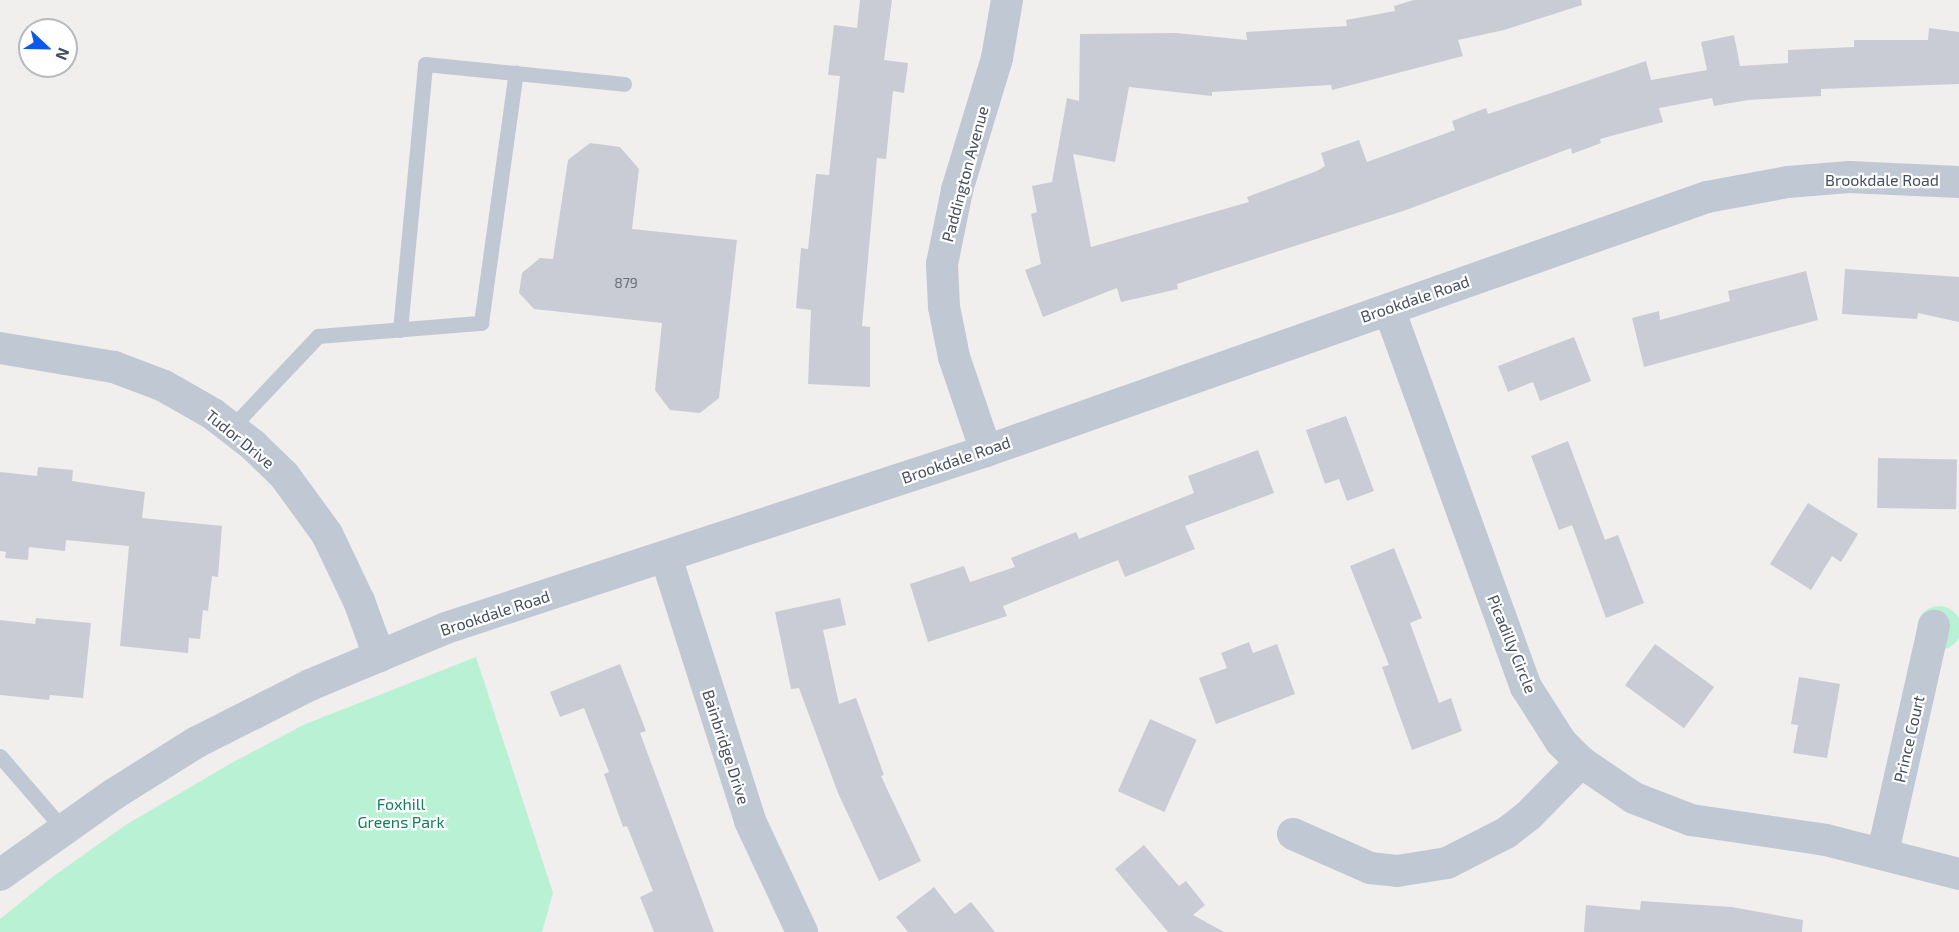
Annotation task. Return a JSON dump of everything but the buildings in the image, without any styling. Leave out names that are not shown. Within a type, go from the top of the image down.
[{"type":"street","name":"Paddington Avenue","points":[[986,451],[954,357],[944,307],[942,264],[954,201],[997,58],[1007,0]]},
{"type":"street","name":"Brookdale Road","points":[[0,875],[63,830],[197,742],[270,704],[446,628],[986,451],[1707,197],[1788,182],[1849,177],[1959,182]]},
{"type":"street","name":"Picadilly Circle","points":[[1389,309],[1526,687],[1561,742],[1581,762],[1634,798],[1691,820],[1883,852],[1959,874]]},
{"type":"street","name":"Tudor Drive","points":[[0,348],[114,367],[164,386],[231,428],[284,475],[316,518],[359,601],[379,656]]},
{"type":"street","name":"Bainbridge Drive","points":[[666,557],[750,821],[802,932]]},
{"type":"street","name":"Prince Court","points":[[1883,852],[1934,626]]},
{"type":"street","points":[[1293,834],[1370,868],[1397,871],[1447,863],[1506,833],[1528,816],[1581,762]]},
{"type":"lane","points":[[400,330],[425,64],[624,84]]},
{"type":"lane","points":[[231,428],[318,336],[482,323],[516,72]]},
{"type":"lane","points":[[0,756],[63,830]]},
{"type":"green space","points":[[1939,606],[1954,613],[1961,628],[1954,643],[1939,650],[1924,643],[1917,628],[1924,613]]},
{"type":"green space","name":"Foxhill Greens Park","points":[[476,657],[553,893],[542,932],[0,932],[0,919],[51,878],[124,826],[228,765],[303,725]]}]
